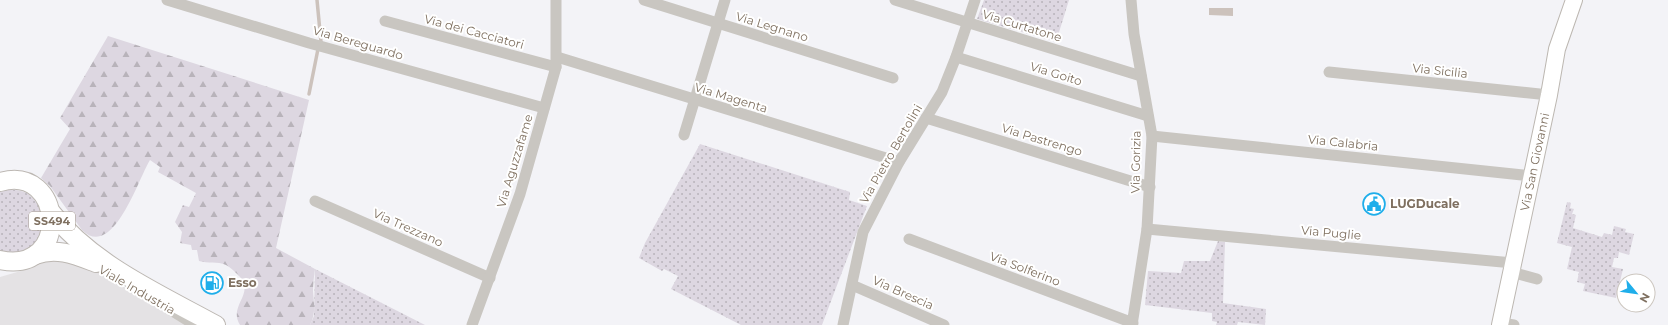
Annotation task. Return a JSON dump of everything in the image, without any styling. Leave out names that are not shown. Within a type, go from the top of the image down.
[{"type":"main road","name":"Viale Industria","points":[[0,182],[20,181],[34,187],[45,198],[52,212],[74,239],[123,274],[216,325]]},
{"type":"main road","name":"SS494","points":[[28,258],[41,250],[50,236],[52,212]]},
{"type":"main road","name":"Viale Industria","points":[[0,260],[28,258],[46,251],[62,251],[123,274]]},
{"type":"street","name":"Via Aguzzafame","points":[[472,325],[520,194],[556,62],[556,0]]},
{"type":"street","name":"Via Legnano","points":[[644,0],[893,78]]},
{"type":"street","points":[[684,135],[725,0]]},
{"type":"street","name":"Via Curtatone","points":[[895,0],[1141,76]]},
{"type":"street","name":"Via Pietro Bertolini","points":[[843,325],[863,232],[899,162],[942,92],[976,0]]},
{"type":"street","name":"Via Gorizia","points":[[1131,0],[1134,34],[1152,136],[1150,187],[1146,229],[1133,324]]},
{"type":"street","name":"Via San Giovanni","points":[[1505,324],[1512,268],[1549,96],[1557,49],[1574,0]]},
{"type":"street","name":"Via Bereguardo","points":[[171,1],[309,43],[544,108]]},
{"type":"street","name":"Via dei Cacciatori","points":[[385,21],[556,62]]},
{"type":"street","name":"Via Goito","points":[[956,57],[1148,116]]},
{"type":"street","name":"Via Magenta","points":[[556,62],[695,100],[899,162]]},
{"type":"street","name":"Via Sicilia","points":[[1329,72],[1549,96]]},
{"type":"street","name":"Via Pastrengo","points":[[926,118],[1150,187]]},
{"type":"street","name":"Via Calabria","points":[[1152,136],[1532,176]]},
{"type":"street","name":"Via Trezzano","points":[[315,201],[490,278]]},
{"type":"street","name":"Via Puglie","points":[[1146,229],[1512,268],[1537,279]]},
{"type":"street","name":"Via Solferino","points":[[909,239],[1133,324]]},
{"type":"street","name":"Viale Industria","points":[[78,256],[195,325]]},
{"type":"street","points":[[0,270],[28,258]]},
{"type":"street","name":"Via Brescia","points":[[852,285],[944,325]]},
{"type":"shaded area","points":[[1209,8],[1233,8],[1233,16],[1209,15]]},
{"type":"shaded area","points":[[49,260],[77,260],[190,325],[0,325],[0,277],[31,268]]},
{"type":"green space","points":[[984,0],[1069,0],[1056,42],[977,19]]},
{"type":"green space","points":[[108,36],[309,100],[276,248],[315,269],[313,288],[314,312],[310,325],[240,325],[237,318],[237,311],[244,293],[242,280],[226,265],[199,261],[197,250],[192,250],[191,245],[180,243],[182,232],[175,222],[183,205],[189,207],[196,193],[158,172],[160,167],[150,160],[124,213],[114,226],[104,235],[93,237],[82,230],[50,186],[41,178],[70,129],[60,118]]},
{"type":"green space","points":[[700,144],[850,192],[849,200],[867,206],[822,325],[741,325],[671,289],[678,276],[664,269],[662,271],[639,258],[645,243]]},
{"type":"green space","points":[[8,190],[21,191],[30,195],[44,213],[40,240],[24,252],[0,252],[0,192]]},
{"type":"green space","points":[[1567,202],[1571,203],[1570,208],[1574,209],[1572,214],[1576,215],[1573,228],[1602,237],[1604,233],[1612,235],[1614,226],[1626,229],[1625,232],[1634,234],[1629,255],[1619,252],[1618,258],[1614,258],[1612,267],[1623,269],[1622,273],[1616,273],[1616,298],[1583,291],[1585,284],[1577,282],[1579,272],[1567,269],[1572,247],[1557,243]]},
{"type":"green space","points":[[1218,241],[1225,242],[1223,303],[1266,309],[1265,325],[1238,322],[1237,325],[1216,325],[1217,322],[1212,321],[1212,313],[1145,305],[1148,271],[1181,273],[1184,261],[1210,261]]},
{"type":"green space","points":[[315,269],[425,325],[310,325],[314,316]]},
{"type":"waterway","points":[[317,0],[321,42]]},
{"type":"waterway","points":[[309,94],[318,49]]},
{"type":"place","name":"LUGDucale","points":[[1374,204]]},
{"type":"place","name":"Esso","points":[[212,283]]}]
